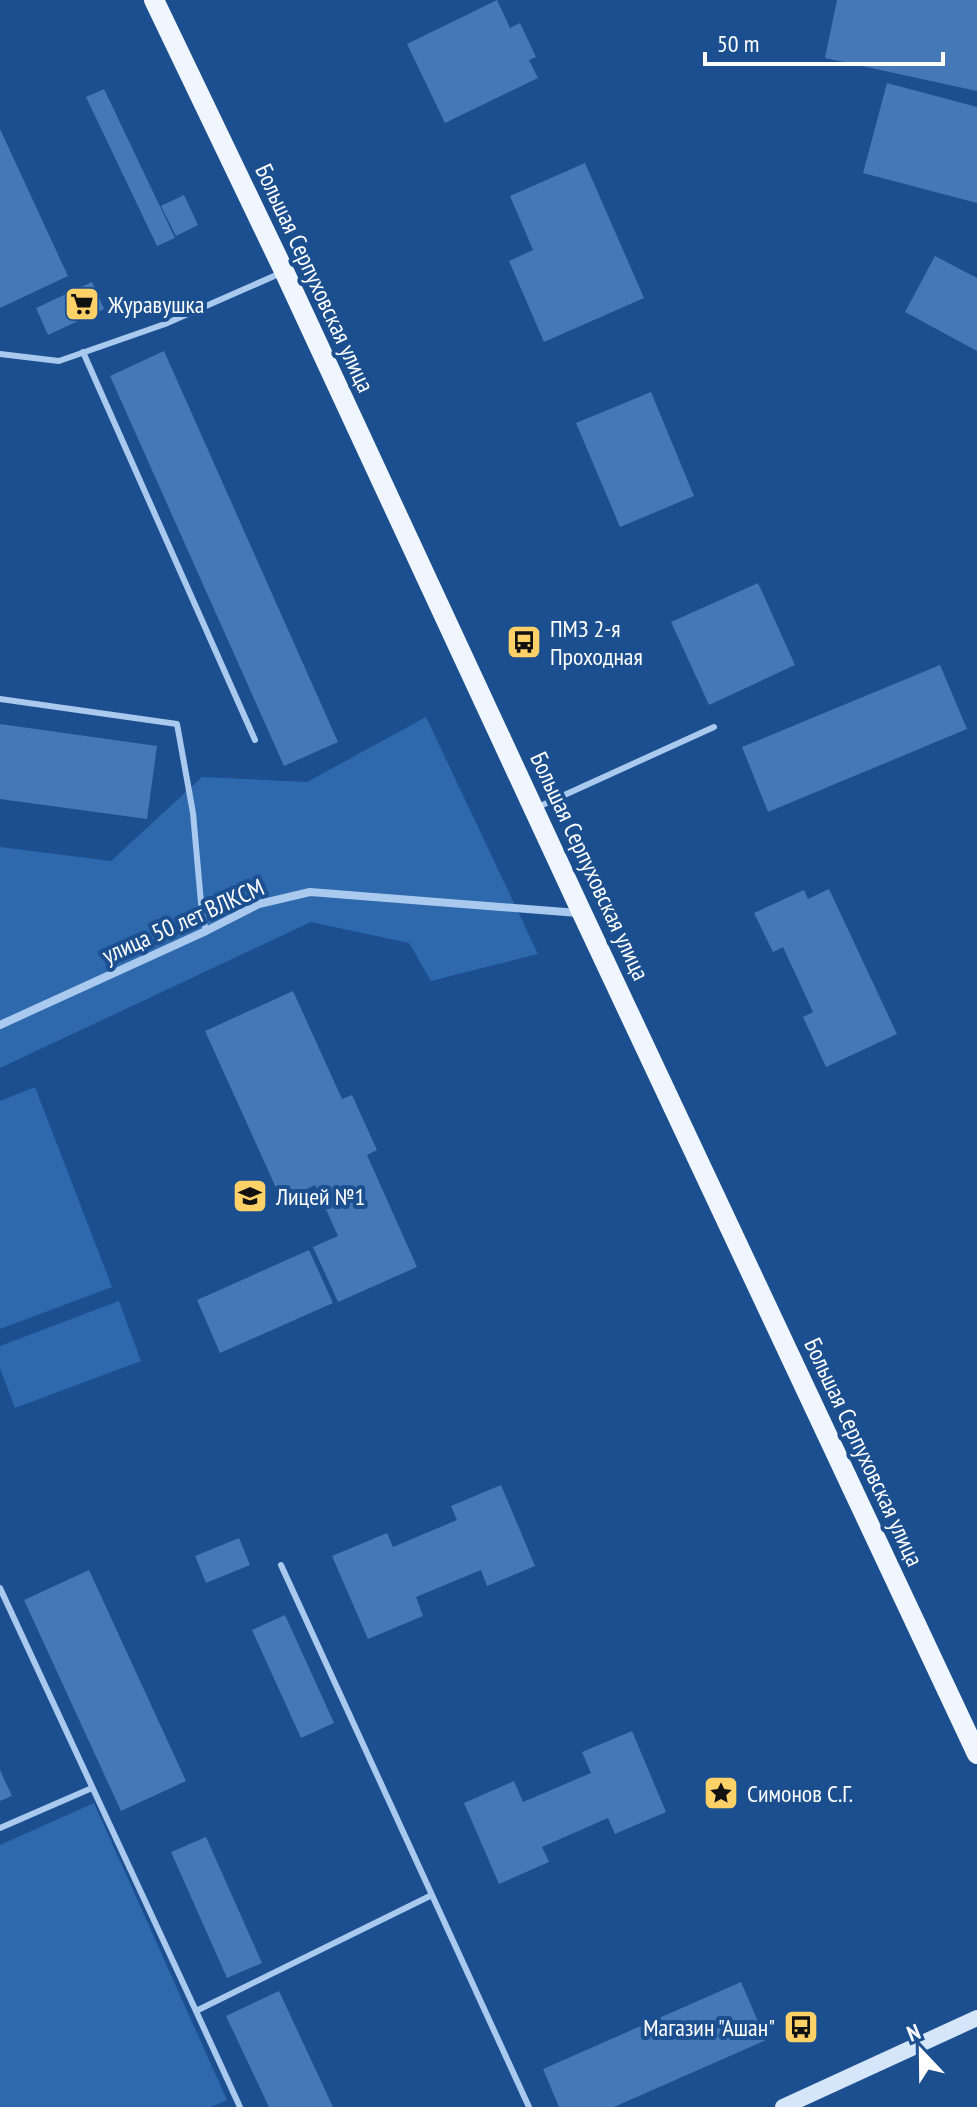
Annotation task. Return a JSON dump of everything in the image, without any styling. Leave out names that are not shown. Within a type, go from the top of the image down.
[{"type":"main road","name":"Большая Серпуховская улица","points":[[154,0],[284,271],[977,1754]]},
{"type":"street","name":"улица 50 лет ВЛКСМ","points":[[0,1025],[259,904],[310,892],[582,913]]},
{"type":"street","points":[[783,2107],[977,2018]]},
{"type":"lane","points":[[0,354],[59,361],[165,324],[284,271]]},
{"type":"lane","points":[[83,352],[255,740]]},
{"type":"lane","points":[[0,699],[177,724],[193,813],[206,931]]},
{"type":"lane","points":[[535,809],[714,727]]},
{"type":"lane","points":[[281,1565],[529,2107]]},
{"type":"lane","points":[[0,1588],[240,2107]]},
{"type":"lane","points":[[0,1828],[92,1788]]},
{"type":"lane","points":[[196,2011],[432,1895]]},
{"type":"shaded area","points":[[426,717],[538,954],[431,981],[409,943],[311,922],[0,1068],[0,847],[111,861],[202,777],[307,782]]},
{"type":"shaded area","points":[[35,1087],[112,1287],[0,1329],[0,1101]]},
{"type":"shaded area","points":[[119,1301],[141,1361],[15,1408],[0,1368],[0,1346]]},
{"type":"shaded area","points":[[94,1803],[227,2100],[211,2107],[0,2107],[0,1845]]},
{"type":"building","points":[[497,0],[510,28],[520,23],[536,57],[529,60],[538,78],[445,123],[407,44]]},
{"type":"building","points":[[837,0],[977,0],[977,91],[825,58]]},
{"type":"building","points":[[887,83],[977,107],[977,203],[863,173]]},
{"type":"building","points":[[104,89],[175,238],[157,246],[86,97]]},
{"type":"building","points":[[0,129],[68,276],[0,308]]},
{"type":"building","points":[[585,163],[644,298],[544,342],[509,261],[533,250],[510,196]]},
{"type":"building","points":[[184,195],[198,225],[176,236],[161,206]]},
{"type":"building","points":[[935,256],[977,278],[977,351],[905,312]]},
{"type":"building","points":[[92,282],[104,309],[48,335],[36,308]]},
{"type":"building","points":[[164,351],[338,742],[284,766],[110,376]]},
{"type":"building","points":[[651,392],[694,496],[620,527],[576,423]]},
{"type":"building","points":[[758,583],[795,665],[709,705],[671,622]]},
{"type":"building","points":[[940,665],[967,729],[768,812],[742,747]]},
{"type":"building","points":[[0,724],[157,746],[147,819],[0,799]]},
{"type":"building","points":[[829,889],[897,1034],[826,1067],[803,1017],[813,1012],[783,947],[773,952],[754,913],[804,890],[808,899]]},
{"type":"building","points":[[293,991],[342,1099],[352,1095],[377,1150],[367,1155],[417,1267],[338,1302],[313,1247],[338,1236],[315,1185],[282,1201],[205,1031]]},
{"type":"building","points":[[309,1250],[333,1303],[220,1353],[197,1300]]},
{"type":"building","points":[[501,1485],[535,1566],[487,1586],[481,1570],[416,1597],[423,1616],[368,1639],[332,1556],[387,1533],[393,1547],[457,1520],[451,1506]]},
{"type":"building","points":[[239,1538],[250,1565],[206,1583],[195,1556]]},
{"type":"building","points":[[89,1570],[186,1781],[121,1811],[24,1600]]},
{"type":"building","points":[[285,1615],[334,1723],[301,1738],[252,1630]]},
{"type":"building","points":[[632,1731],[666,1812],[615,1834],[608,1818],[542,1847],[549,1862],[499,1884],[464,1803],[514,1781],[523,1802],[591,1773],[582,1752]]},
{"type":"building","points":[[0,1770],[12,1796],[0,1801]]},
{"type":"building","points":[[206,1837],[262,1963],[227,1978],[171,1852]]},
{"type":"building","points":[[741,1982],[766,2040],[614,2107],[559,2107],[543,2069]]},
{"type":"building","points":[[279,1991],[333,2107],[269,2107],[226,2016]]},
{"type":"place","name":"Журавушка","points":[[82,304]]},
{"type":"place","name":"ПМЗ 2-я Проходная","points":[[524,642]]},
{"type":"place","name":"Лицей №1","points":[[250,1196]]},
{"type":"place","name":"Симонов С.Г.","points":[[721,1793]]},
{"type":"place","name":"Магазин \"Ашан\"","points":[[801,2027]]}]
